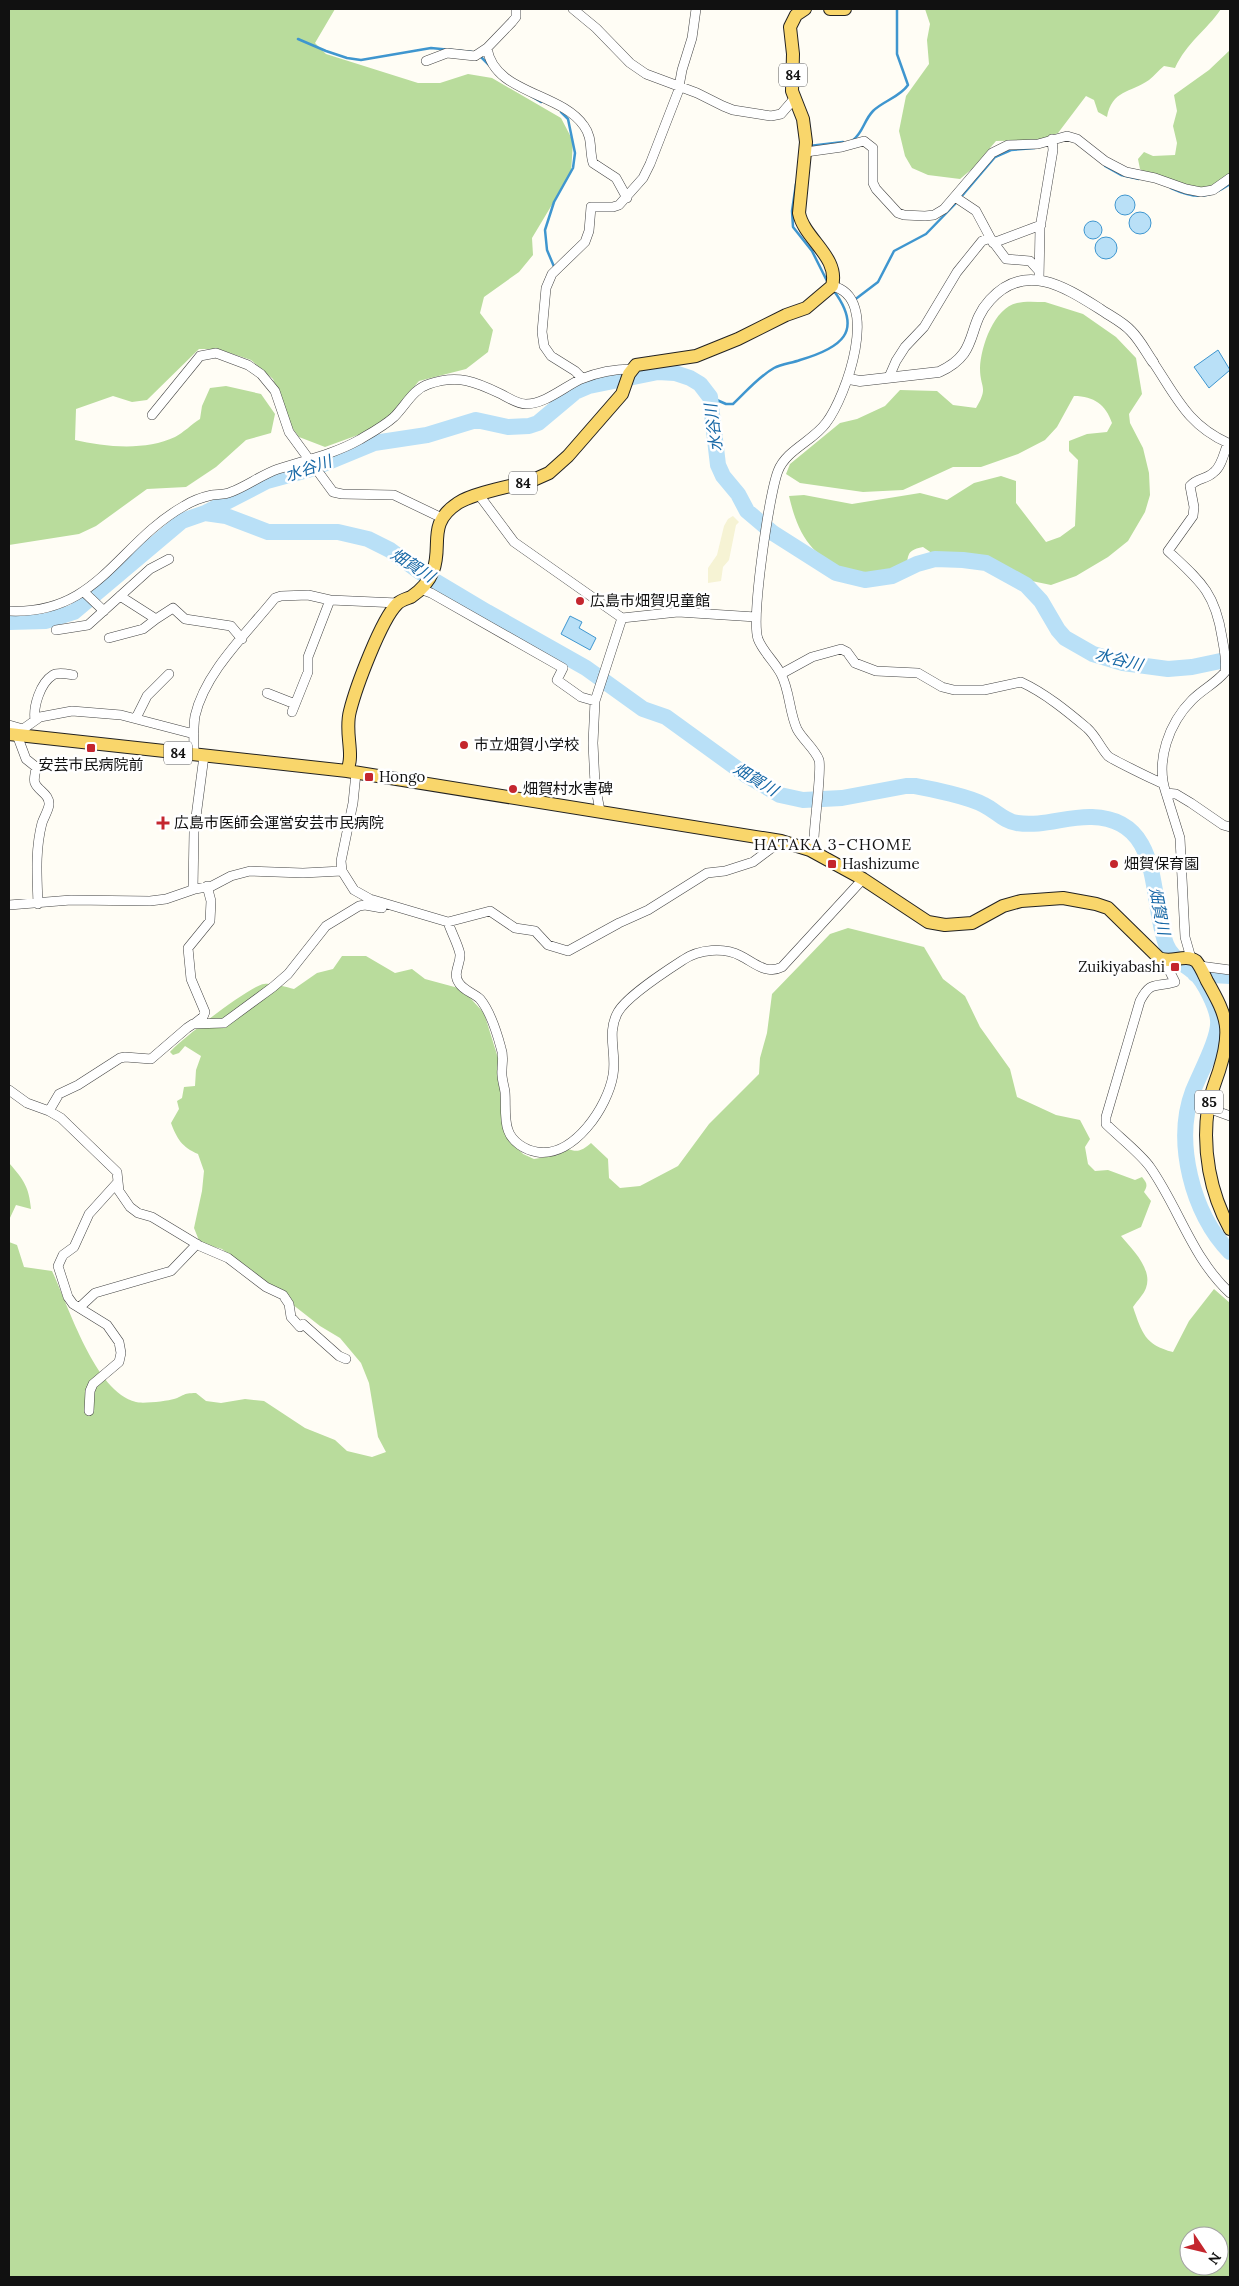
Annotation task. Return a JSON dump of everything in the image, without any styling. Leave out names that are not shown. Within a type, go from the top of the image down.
[{"type":"main road","name":"84","points":[[806,9],[796,15],[790,27],[794,54],[792,91],[803,119],[806,149],[799,209],[800,217],[834,272],[829,290]]},
{"type":"main road","points":[[830,9],[845,9]]},
{"type":"main road","points":[[631,371],[642,363],[696,356],[745,336],[786,315],[798,312],[829,290]]},
{"type":"main road","name":"84","points":[[442,518],[457,503],[479,495],[531,482],[549,472],[564,460],[614,404],[625,387],[631,371]]},
{"type":"main road","points":[[442,518],[436,538],[433,571],[421,588],[411,596],[398,602],[387,617],[354,697],[347,725],[352,772],[781,841],[810,850],[863,879],[928,922],[946,925],[972,923],[1002,906],[1020,901],[1063,898],[1096,904],[1108,908],[1151,951],[1166,961],[1197,966]]},
{"type":"main road","name":"84","points":[[16,732],[199,756],[352,772]]},
{"type":"main road","name":"85","points":[[1197,966],[1222,1008],[1226,1033],[1223,1055],[1208,1108],[1205,1140],[1207,1159],[1220,1209],[1230,1229]]},
{"type":"street","points":[[426,61],[447,52],[475,56],[487,48],[512,22],[516,17],[516,9]]},
{"type":"street","points":[[574,9],[596,28],[630,63],[646,74],[679,86],[733,110],[762,116],[776,116],[781,114],[794,99]]},
{"type":"street","points":[[582,378],[575,371],[551,356],[544,346],[542,332],[546,288],[552,274],[585,242],[589,231],[592,207],[614,207],[627,198],[650,164],[679,86],[692,38],[696,9]]},
{"type":"street","points":[[487,48],[488,57],[504,77],[536,96],[556,102],[580,120],[590,138],[593,163],[616,178],[627,198]]},
{"type":"street","points":[[806,149],[864,141],[870,143],[873,148],[872,176],[876,189],[904,216],[934,215],[944,209],[992,153],[999,148],[1008,145],[1038,144],[1067,136],[1078,139],[1105,161],[1126,172],[1154,178],[1195,191],[1213,190],[1230,178]]},
{"type":"street","points":[[1039,275],[1041,225],[1053,150],[1052,139]]},
{"type":"street","points":[[955,197],[976,211],[992,240],[1009,260],[1030,261],[1039,275],[1092,305],[1130,330],[1198,426],[1210,435],[1228,443],[1219,468],[1214,473],[1195,480],[1190,486],[1194,516],[1168,551],[1207,590],[1216,609],[1228,651],[1225,672],[1186,707],[1171,732],[1165,748],[1162,783],[1180,838],[1185,937],[1197,966],[1230,970]]},
{"type":"street","points":[[889,377],[905,347],[924,327],[957,272],[982,241],[992,240],[1041,225]]},
{"type":"street","points":[[849,379],[860,380],[939,372],[950,367],[968,349],[978,320],[991,298],[1005,287],[1039,275]]},
{"type":"street","points":[[810,850],[814,839],[819,760],[797,728],[781,674],[759,642],[756,633],[756,618],[767,528],[779,469],[795,451],[828,422],[849,379],[857,327],[856,314],[847,294],[840,288],[829,290]]},
{"type":"street","points":[[152,415],[200,356],[216,353],[248,365],[261,374],[275,391],[289,432],[333,492],[342,494],[394,495],[442,518]]},
{"type":"street","points":[[9,611],[31,611],[55,606],[85,593],[159,522],[185,506],[202,498],[231,492],[261,476],[312,462],[342,450],[384,425],[399,412],[414,392],[430,383],[458,379],[473,381],[525,404],[536,402],[582,378],[615,371],[631,371]]},
{"type":"street","points":[[479,495],[514,542],[622,618],[678,612],[756,618]]},
{"type":"street","points":[[56,630],[88,625],[102,610],[150,569],[169,559]]},
{"type":"street","points":[[421,588],[563,668],[557,680],[581,697],[595,701]]},
{"type":"street","points":[[85,593],[102,610]]},
{"type":"street","points":[[193,889],[194,832],[199,756],[194,734],[196,716],[208,684],[274,598],[308,595],[330,600],[398,602]]},
{"type":"street","points":[[120,596],[156,619]]},
{"type":"street","points":[[267,693],[294,708],[308,672],[308,657],[330,600]]},
{"type":"street","points":[[109,638],[143,629],[173,608],[184,619],[231,626],[242,639]]},
{"type":"street","points":[[600,812],[594,768],[595,701],[622,618]]},
{"type":"street","points":[[781,674],[812,657],[841,649],[847,652],[855,663],[876,671],[918,673],[942,687],[954,690],[984,690],[1021,682],[1042,694],[1088,729],[1109,757],[1137,770],[1156,782],[1162,783]]},
{"type":"street","points":[[35,720],[36,705],[48,680],[59,674],[73,675]]},
{"type":"street","points":[[136,718],[147,696],[169,674]]},
{"type":"street","points":[[38,904],[36,852],[49,800],[34,781],[36,767],[26,759],[16,732],[40,717],[72,711],[136,718],[194,734]]},
{"type":"street","points":[[352,772],[352,803],[342,847],[342,870],[356,893],[410,912],[448,922],[490,911],[515,928],[535,931],[548,945],[568,951],[619,923],[648,910],[707,873],[725,871],[753,862],[776,847],[781,841]]},
{"type":"street","points":[[1166,793],[1176,794],[1223,825],[1230,827]]},
{"type":"street","points":[[9,905],[71,900],[150,901],[166,899],[193,889],[208,886],[231,876],[250,872],[302,873],[342,870]]},
{"type":"street","points":[[448,922],[460,954],[456,972],[458,982],[481,1000],[504,1057],[502,1071],[508,1129],[515,1141],[522,1146],[534,1151],[548,1152],[560,1149],[584,1131],[602,1103],[613,1074],[611,1030],[614,1020],[627,1001],[684,959],[705,951],[727,952],[740,955],[767,970],[775,970],[782,967],[863,879]]},
{"type":"street","points":[[49,1111],[59,1094],[64,1090],[78,1085],[125,1057],[151,1059],[178,1034],[203,1017],[206,1012],[191,979],[188,948],[210,921],[211,906],[208,886]]},
{"type":"street","points":[[193,1024],[224,1023],[283,979],[326,926],[359,906],[371,906],[400,913],[410,912]]},
{"type":"street","points":[[1166,961],[1175,982],[1154,985],[1146,989],[1140,1001],[1106,1117],[1106,1124],[1150,1165],[1198,1253],[1217,1280],[1230,1293]]},
{"type":"street","points":[[9,1090],[27,1103],[49,1111],[81,1135],[99,1156],[116,1170],[119,1191],[130,1207],[138,1213],[152,1216],[197,1244],[228,1258],[266,1287],[283,1295],[288,1304],[291,1317],[300,1327],[303,1324],[339,1356],[346,1358]]},
{"type":"street","points":[[1208,1108],[1230,1116]]},
{"type":"street","points":[[89,1411],[90,1391],[93,1384],[119,1362],[121,1353],[119,1342],[107,1325],[68,1298],[58,1266],[59,1260],[74,1247],[84,1221],[93,1208],[117,1183]]},
{"type":"street","points":[[80,1308],[95,1293],[171,1271],[197,1244]]},
{"type":"shaded area","points":[[733,516],[739,522],[736,525],[729,560],[723,567],[721,581],[708,583],[708,568],[717,555],[724,526],[728,519]]},
{"type":"green space","points":[[9,9],[335,9],[315,43],[326,54],[418,83],[440,83],[468,74],[492,78],[561,118],[573,141],[571,173],[532,238],[533,255],[519,272],[484,297],[480,313],[493,330],[488,352],[466,369],[419,381],[397,406],[391,418],[358,435],[325,447],[299,437],[291,426],[273,379],[251,360],[218,349],[199,349],[147,400],[132,402],[113,396],[76,409],[75,440],[112,446],[139,446],[164,441],[175,437],[200,419],[202,406],[210,388],[226,386],[261,394],[275,414],[271,433],[246,440],[216,467],[186,487],[147,489],[96,526],[79,534],[9,545]]},
{"type":"green space","points":[[925,9],[1221,9],[1185,51],[1175,68],[1164,66],[1149,80],[1117,97],[1109,108],[1107,117],[1098,112],[1094,100],[1086,96],[1058,133],[1039,140],[996,141],[973,168],[960,179],[928,175],[912,168],[905,156],[899,131],[906,96],[929,64],[927,40],[930,24]]},
{"type":"green space","points":[[1230,50],[1230,180],[1198,194],[1147,174],[1140,169],[1138,159],[1144,152],[1153,156],[1175,155],[1177,143],[1173,126],[1177,111],[1174,95],[1209,70]]},
{"type":"green space","points":[[1045,302],[1083,314],[1116,337],[1136,358],[1142,394],[1129,414],[1130,423],[1143,448],[1149,473],[1150,495],[1145,512],[1128,541],[1108,557],[1076,576],[1051,585],[1027,580],[1006,569],[986,568],[963,558],[939,558],[923,547],[910,553],[904,570],[885,576],[855,573],[834,564],[817,552],[810,545],[799,527],[789,496],[804,495],[852,504],[920,493],[947,500],[974,483],[1001,476],[1016,481],[1016,503],[1046,542],[1060,537],[1075,526],[1078,460],[1069,451],[1069,441],[1087,434],[1107,432],[1112,423],[1103,407],[1093,400],[1081,396],[1074,396],[1057,427],[1045,440],[1018,454],[981,467],[953,467],[903,490],[863,492],[800,483],[786,474],[790,464],[840,423],[857,419],[885,406],[900,390],[937,391],[953,405],[976,408],[983,391],[980,368],[983,349],[995,320],[1009,306],[1017,303]]},
{"type":"green space","points":[[848,928],[924,947],[943,979],[965,996],[980,1027],[1010,1069],[1017,1097],[1056,1115],[1080,1120],[1090,1139],[1085,1147],[1088,1164],[1095,1171],[1108,1170],[1135,1180],[1142,1177],[1144,1179],[1146,1186],[1144,1192],[1151,1201],[1141,1227],[1121,1236],[1136,1253],[1147,1274],[1146,1288],[1133,1307],[1142,1331],[1150,1342],[1173,1352],[1189,1321],[1214,1289],[1230,1303],[1230,2277],[9,2277],[9,1242],[17,1245],[24,1267],[52,1271],[75,1326],[96,1366],[121,1395],[139,1403],[166,1401],[186,1394],[196,1393],[206,1401],[221,1403],[245,1399],[264,1401],[305,1428],[335,1440],[347,1451],[372,1457],[386,1452],[378,1437],[369,1383],[361,1363],[340,1338],[320,1326],[222,1249],[200,1243],[194,1228],[204,1171],[198,1154],[181,1142],[171,1123],[179,1109],[177,1101],[182,1098],[184,1087],[195,1086],[196,1070],[201,1056],[185,1046],[179,1053],[173,1055],[170,1052],[187,1036],[245,993],[264,984],[294,989],[317,973],[333,969],[342,956],[366,956],[395,973],[412,969],[425,979],[462,989],[484,1013],[503,1074],[511,1141],[523,1154],[534,1159],[558,1155],[561,1151],[568,1149],[580,1150],[591,1143],[608,1159],[609,1178],[620,1188],[640,1186],[678,1166],[709,1124],[759,1074],[760,1058],[767,1033],[772,994],[830,934]]},
{"type":"green space","points":[[9,1163],[25,1184],[31,1209],[16,1205],[9,1220]]},
{"type":"water","points":[[1125,195],[1132,198],[1135,205],[1132,212],[1125,215],[1118,212],[1115,205],[1118,198]]},
{"type":"water","points":[[1140,212],[1148,215],[1151,223],[1148,231],[1140,234],[1132,231],[1129,223],[1132,215]]},
{"type":"water","points":[[1089,221],[1097,221],[1102,226],[1100,237],[1089,239],[1084,234],[1084,226]]},
{"type":"water","points":[[1106,237],[1114,240],[1117,248],[1114,256],[1106,259],[1098,256],[1095,248],[1098,240]]},
{"type":"water","points":[[1218,350],[1230,370],[1209,388],[1194,367]]},
{"type":"water","points":[[570,616],[582,622],[579,628],[596,638],[590,650],[561,634]]},
{"type":"waterway","points":[[853,140],[859,134],[873,111],[901,93],[908,85],[897,54],[897,9]]},
{"type":"waterway","points":[[298,39],[326,51],[347,58],[361,60],[431,48],[472,52]]},
{"type":"waterway","points":[[479,55],[489,65]]},
{"type":"waterway","points":[[531,96],[541,102]]},
{"type":"waterway","points":[[555,269],[547,250],[545,230],[554,202],[573,168],[575,153],[568,119],[561,112]]},
{"type":"waterway","points":[[809,146],[843,142]]},
{"type":"waterway","points":[[961,197],[995,157],[1011,150],[1035,148]]},
{"type":"waterway","points":[[1105,166],[1121,175],[1139,179]]},
{"type":"waterway","points":[[796,184],[792,211],[793,227],[812,251],[828,283]]},
{"type":"waterway","points":[[1171,188],[1194,196],[1201,196],[1208,195],[1230,184]]},
{"type":"waterway","points":[[853,301],[878,282],[894,251],[926,234],[957,202]]},
{"type":"waterway","points":[[710,397],[726,404],[733,404],[757,380],[774,368],[814,355],[837,344],[844,336],[847,328],[847,317],[843,305],[834,291]]},
{"type":"waterway","name":"水谷川","points":[[9,622],[46,621],[74,612],[182,521],[205,513],[267,481],[311,469],[374,443],[427,435],[476,420],[508,427],[529,426],[538,423],[575,392],[589,386],[658,372],[675,373],[690,378],[700,384],[710,397],[718,465],[723,476],[738,494],[747,511],[773,533],[836,573],[865,580],[892,576],[917,564],[935,559],[986,563],[1026,585],[1041,601],[1058,630],[1065,638],[1093,654],[1123,663],[1168,669],[1192,667],[1230,659]]},
{"type":"waterway","points":[[589,378],[595,384]]},
{"type":"waterway","name":"畑賀川","points":[[205,513],[226,516],[268,532],[338,532],[368,539],[390,550],[420,572],[487,612],[586,668],[643,709],[666,717],[746,775],[780,795],[803,800],[842,798],[915,786],[970,799],[1017,823],[1036,824],[1092,817],[1115,821],[1131,831],[1142,846],[1149,864],[1161,925],[1168,949],[1174,957],[1199,977],[1210,995],[1217,1015],[1218,1027],[1216,1036],[1193,1091],[1188,1111],[1185,1132],[1186,1154],[1197,1198],[1206,1218],[1230,1252]]},
{"type":"waterway","points":[[1195,974],[1230,976]]},
{"type":"place","name":"広島市畑賀児童館","points":[[580,601]]},
{"type":"place","name":"市立畑賀小学校","points":[[464,745]]},
{"type":"place","name":"安芸市民病院前","points":[[91,748]]},
{"type":"place","name":"Hongo","points":[[369,777]]},
{"type":"place","name":"畑賀村水害碑","points":[[513,789]]},
{"type":"place","name":"広島市医師会運営安芸市民病院","points":[[163,823]]},
{"type":"place","name":"Hashizume","points":[[832,864]]},
{"type":"place","name":"畑賀保育園","points":[[1114,864]]},
{"type":"place","name":"Zuikiyabashi","points":[[1175,967]]},
{"type":"district","name":"HATAKA 3-CHOME","points":[[833,844]]}]
